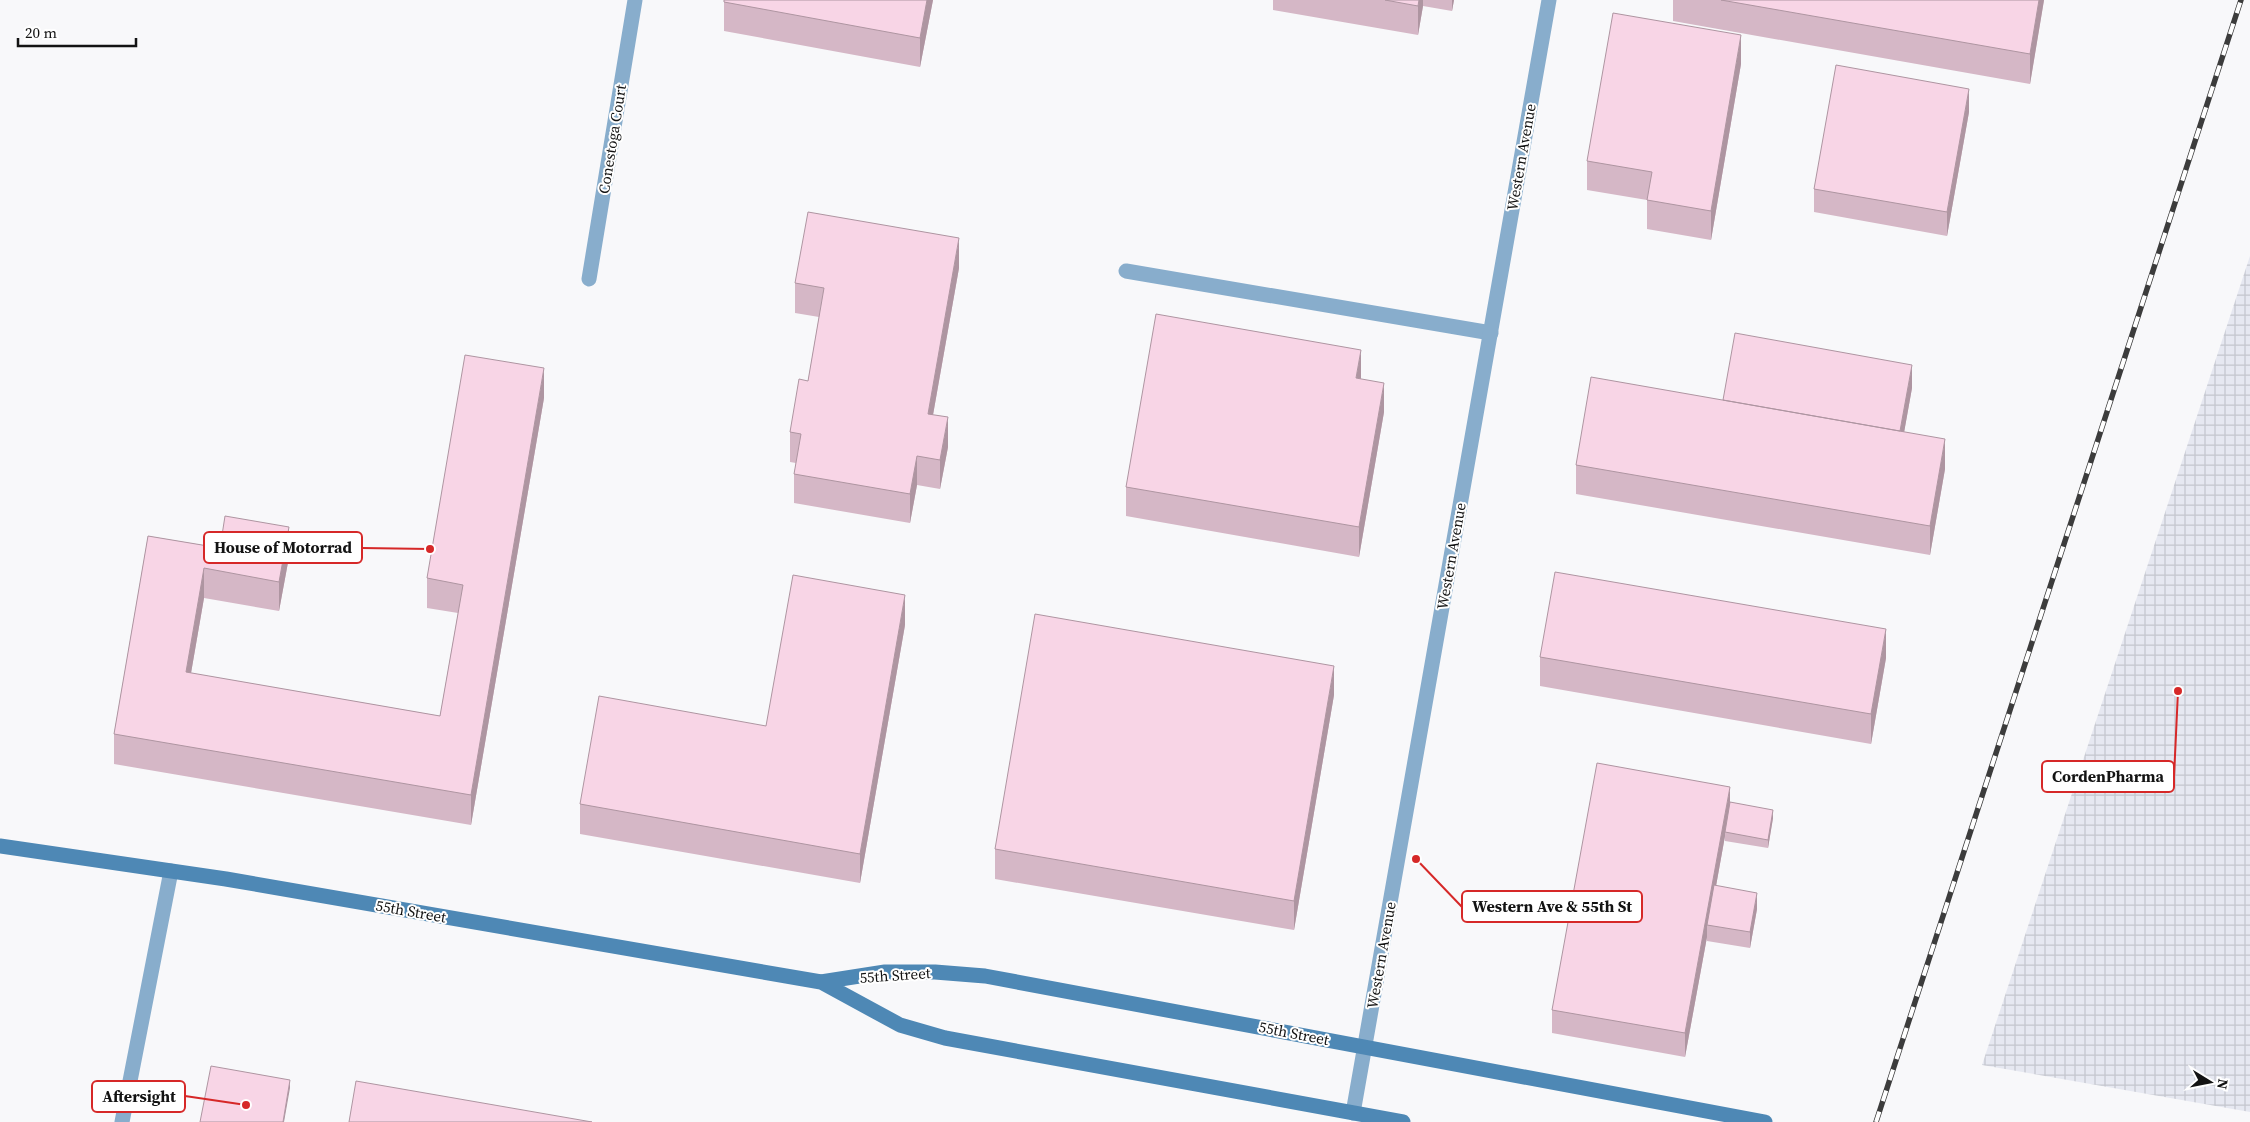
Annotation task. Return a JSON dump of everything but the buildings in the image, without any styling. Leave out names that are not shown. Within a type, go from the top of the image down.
[{"type":"main road","name":"55th Street","points":[[0,846],[171,871],[821,982],[885,972],[935,972],[985,976],[1765,1122]]},
{"type":"main road","name":"55th Street","points":[[821,982],[900,1025],[945,1038],[1353,1117],[1403,1122]]},
{"type":"street","name":"Conestoga Court","points":[[588,279],[635,0]]},
{"type":"street","name":"Western Avenue","points":[[1353,1117],[1549,0]]},
{"type":"street","points":[[1126,271],[1491,333]]},
{"type":"street","points":[[122,1122],[171,871]]},
{"type":"shaded area","points":[[2250,256],[2250,1112],[1982,1065]]},
{"type":"railway","points":[[1876,1122],[2241,0]]},
{"type":"place","name":"House of Motorrad","points":[[430,549]]},
{"type":"place","name":"CordenPharma","points":[[2178,691]]},
{"type":"place","name":"Western Ave & 55th St","points":[[1416,859]]},
{"type":"place","name":"Aftersight","points":[[246,1105]]}]
